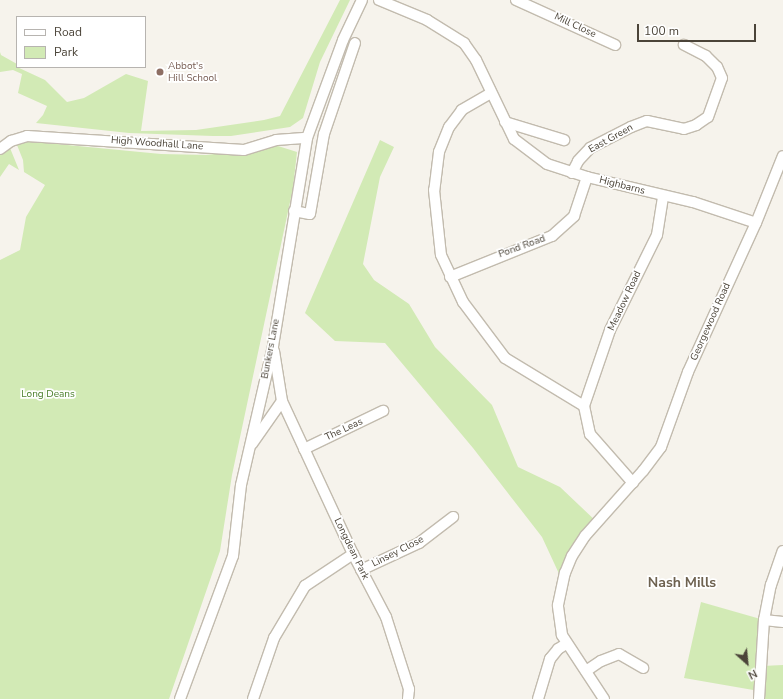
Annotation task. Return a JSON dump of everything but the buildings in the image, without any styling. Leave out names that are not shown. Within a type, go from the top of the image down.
[{"type":"street","name":"Bunkers Lane","points":[[180,699],[234,556],[241,485],[273,346],[307,138],[343,40],[362,0]]},
{"type":"street","name":"Highbarns","points":[[379,0],[427,20],[464,43],[476,60],[514,139],[541,160],[572,173],[693,202],[756,223]]},
{"type":"street","name":"Mill Close","points":[[516,0],[536,4],[615,45]]},
{"type":"street","points":[[294,211],[310,214],[324,134],[355,43]]},
{"type":"street","name":"East Green","points":[[572,173],[578,161],[590,148],[630,127],[647,121],[684,129],[696,125],[708,117],[722,78],[717,67],[706,56],[684,45]]},
{"type":"street","points":[[491,93],[462,110],[449,127],[439,152],[434,190],[436,221],[441,255],[463,302],[505,358],[584,406],[590,434],[633,483]]},
{"type":"street","points":[[505,122],[564,140]]},
{"type":"street","name":"High Woodhall Lane","points":[[4,146],[27,136],[244,150],[276,140],[307,138]]},
{"type":"street","name":"Georgewood Road","points":[[604,699],[566,644],[560,626],[558,605],[561,588],[572,556],[589,532],[633,483],[653,458],[667,433],[688,372],[756,223],[783,156]]},
{"type":"street","name":"Pond Road","points":[[450,277],[552,236],[574,216],[587,177]]},
{"type":"street","name":"Meadow Road","points":[[584,406],[610,330],[657,235],[663,196]]},
{"type":"street","name":"Longdean Park","points":[[273,346],[282,402],[353,554],[386,617],[409,689],[408,699]]},
{"type":"street","points":[[249,449],[282,402]]},
{"type":"street","name":"The Leas","points":[[304,449],[383,411]]},
{"type":"street","name":"Linsey Close","points":[[362,570],[420,543],[453,517]]},
{"type":"street","points":[[759,699],[764,620],[771,585],[783,551]]},
{"type":"street","points":[[253,699],[274,638],[305,586],[353,554]]},
{"type":"street","points":[[764,620],[783,622]]},
{"type":"street","points":[[538,699],[550,659],[558,649],[566,644]]},
{"type":"street","points":[[586,671],[601,660],[618,654],[643,668]]},
{"type":"green space","points":[[340,0],[350,0],[320,62],[303,118],[290,127],[231,136],[129,133],[36,123],[43,115],[47,106],[18,93],[22,74],[13,70],[0,72],[0,52],[1,55],[16,63],[16,68],[19,68],[45,80],[67,102],[84,98],[126,74],[148,81],[141,131],[196,130],[264,120],[280,116]]},
{"type":"green space","name":"Long Deans","points":[[15,140],[161,154],[206,155],[278,146],[297,152],[293,188],[232,475],[220,551],[169,699],[0,699],[0,260],[20,250],[26,217],[45,185],[24,172],[23,160]]},
{"type":"green space","points":[[380,140],[394,147],[380,177],[363,264],[374,280],[409,304],[435,347],[492,405],[518,467],[560,487],[599,524],[561,578],[542,537],[473,448],[385,343],[335,341],[305,313]]},
{"type":"green space","points":[[10,148],[19,170],[9,164],[0,177],[0,155]]},
{"type":"green space","points":[[701,602],[764,620],[760,666],[783,665],[783,699],[759,699],[759,691],[684,678]]},
{"type":"place","name":"Abbot's Hill School","points":[[160,72]]},
{"type":"district","name":"Nash Mills","points":[[682,583]]}]
